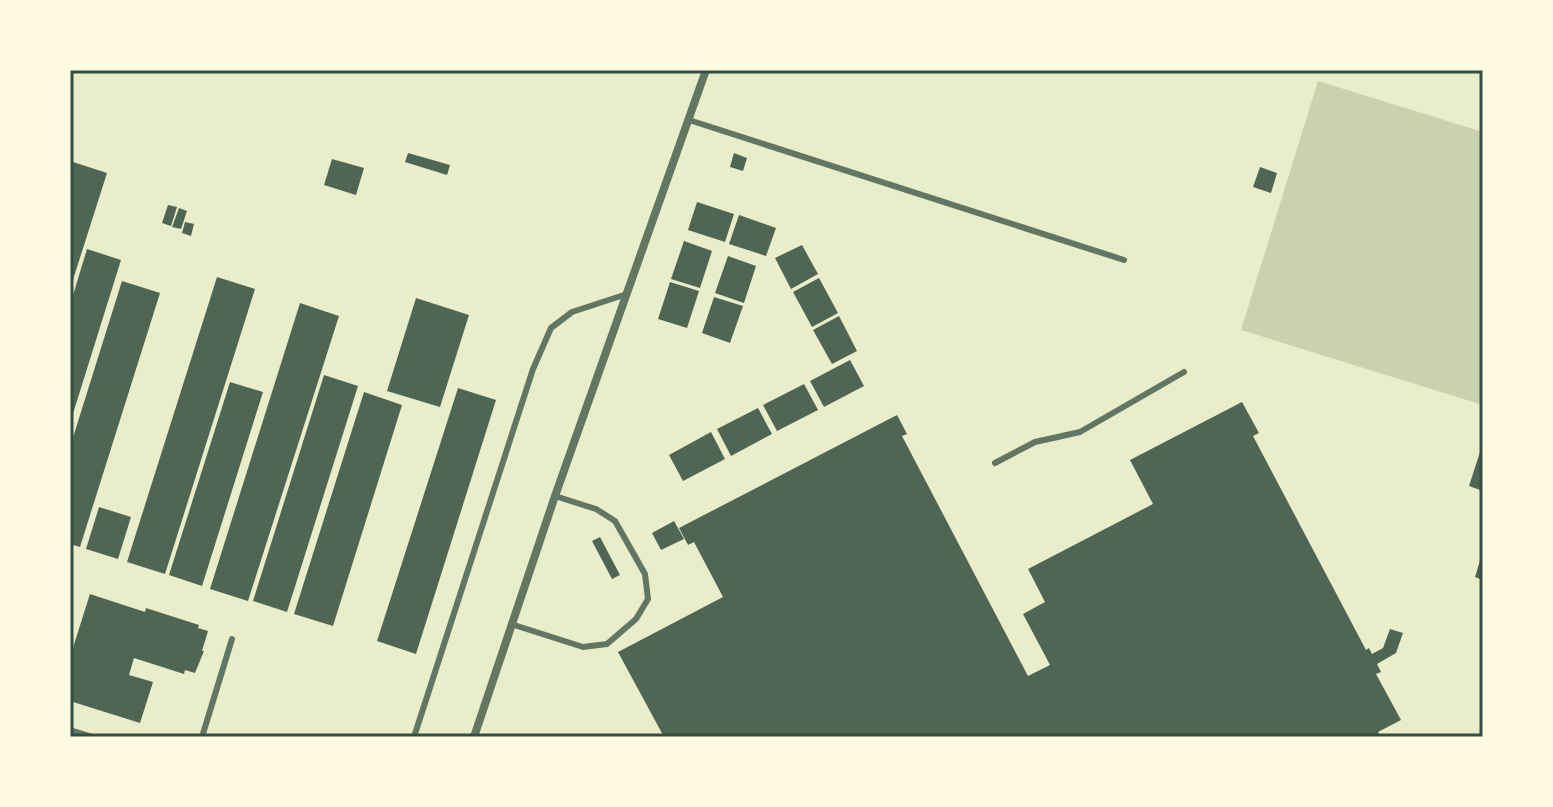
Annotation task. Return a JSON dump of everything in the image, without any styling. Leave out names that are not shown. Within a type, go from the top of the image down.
[{"type":"street","points":[[474,737],[555,496],[706,70]]},
{"type":"lane","points":[[689,120],[1124,260]]},
{"type":"lane","points":[[414,737],[533,369],[551,328],[572,312],[627,294]]},
{"type":"lane","points":[[995,463],[1035,442],[1080,432],[1184,372]]},
{"type":"lane","points":[[511,624],[583,647],[607,644],[636,619],[648,599],[645,574],[615,521],[596,509],[555,496]]},
{"type":"lane","points":[[202,737],[232,639]]},
{"type":"lane","points":[[70,730],[93,737]]},
{"type":"green space","points":[[1318,81],[1483,132],[1483,405],[1241,330]]},
{"type":"building","points":[[408,153],[450,165],[447,175],[405,162]]},
{"type":"building","points":[[734,153],[747,158],[743,171],[730,167]]},
{"type":"building","points":[[332,159],[364,168],[356,195],[324,185]]},
{"type":"building","points":[[70,161],[107,173],[71,286],[70,286]]},
{"type":"building","points":[[1260,167],[1277,173],[1271,193],[1253,187]]},
{"type":"building","points":[[697,202],[734,214],[725,242],[688,230]]},
{"type":"building","points":[[168,205],[177,207],[171,226],[162,223]]},
{"type":"building","points":[[179,208],[187,211],[181,229],[172,227]]},
{"type":"building","points":[[739,215],[776,228],[766,256],[729,244]]},
{"type":"building","points":[[185,222],[194,224],[191,236],[182,233]]},
{"type":"building","points":[[684,241],[712,251],[700,288],[671,279]]},
{"type":"building","points":[[802,245],[818,274],[791,289],[775,258]]},
{"type":"building","points":[[87,249],[121,260],[71,420],[70,305]]},
{"type":"building","points":[[728,256],[756,266],[744,303],[715,293]]},
{"type":"building","points":[[217,277],[255,289],[165,574],[127,562]]},
{"type":"building","points":[[819,278],[838,313],[812,327],[793,292]]},
{"type":"building","points":[[122,281],[160,293],[80,547],[70,544],[70,447]]},
{"type":"building","points":[[670,282],[699,291],[687,328],[658,319]]},
{"type":"building","points":[[714,297],[743,306],[730,343],[702,333]]},
{"type":"building","points":[[416,298],[469,315],[440,407],[387,391]]},
{"type":"building","points":[[300,303],[339,316],[248,601],[210,589]]},
{"type":"building","points":[[839,316],[857,351],[832,364],[813,330]]},
{"type":"building","points":[[850,360],[864,386],[824,407],[810,381]]},
{"type":"building","points":[[324,375],[358,386],[287,612],[253,601]]},
{"type":"building","points":[[230,382],[263,392],[202,586],[169,575]]},
{"type":"building","points":[[804,384],[818,410],[777,431],[763,405]]},
{"type":"building","points":[[458,388],[496,400],[416,654],[377,641]]},
{"type":"building","points":[[364,392],[402,405],[333,626],[294,614]]},
{"type":"building","points":[[1242,402],[1259,433],[1253,436],[1366,650],[1369,648],[1372,654],[1383,648],[1390,629],[1403,633],[1396,653],[1377,664],[1381,672],[1376,674],[1401,720],[1378,732],[1381,737],[664,737],[618,652],[723,597],[694,542],[688,545],[679,528],[897,415],[907,434],[902,436],[1028,676],[1050,665],[1023,614],[1045,602],[1028,569],[1153,504],[1130,460]]},
{"type":"building","points":[[758,408],[772,434],[731,456],[717,429]]},
{"type":"building","points":[[711,432],[725,459],[683,481],[669,455]]},
{"type":"building","points":[[1483,446],[1483,491],[1469,486]]},
{"type":"building","points":[[99,507],[131,517],[118,559],[86,549]]},
{"type":"building","points":[[674,521],[684,539],[661,550],[652,533]]},
{"type":"building","points":[[600,537],[620,575],[612,579],[592,541]]},
{"type":"building","points":[[1483,555],[1483,580],[1475,577]]},
{"type":"building","points":[[90,594],[145,612],[146,608],[199,625],[198,628],[208,631],[195,673],[185,670],[184,674],[134,658],[129,675],[153,682],[140,723],[70,701],[70,657]]}]
